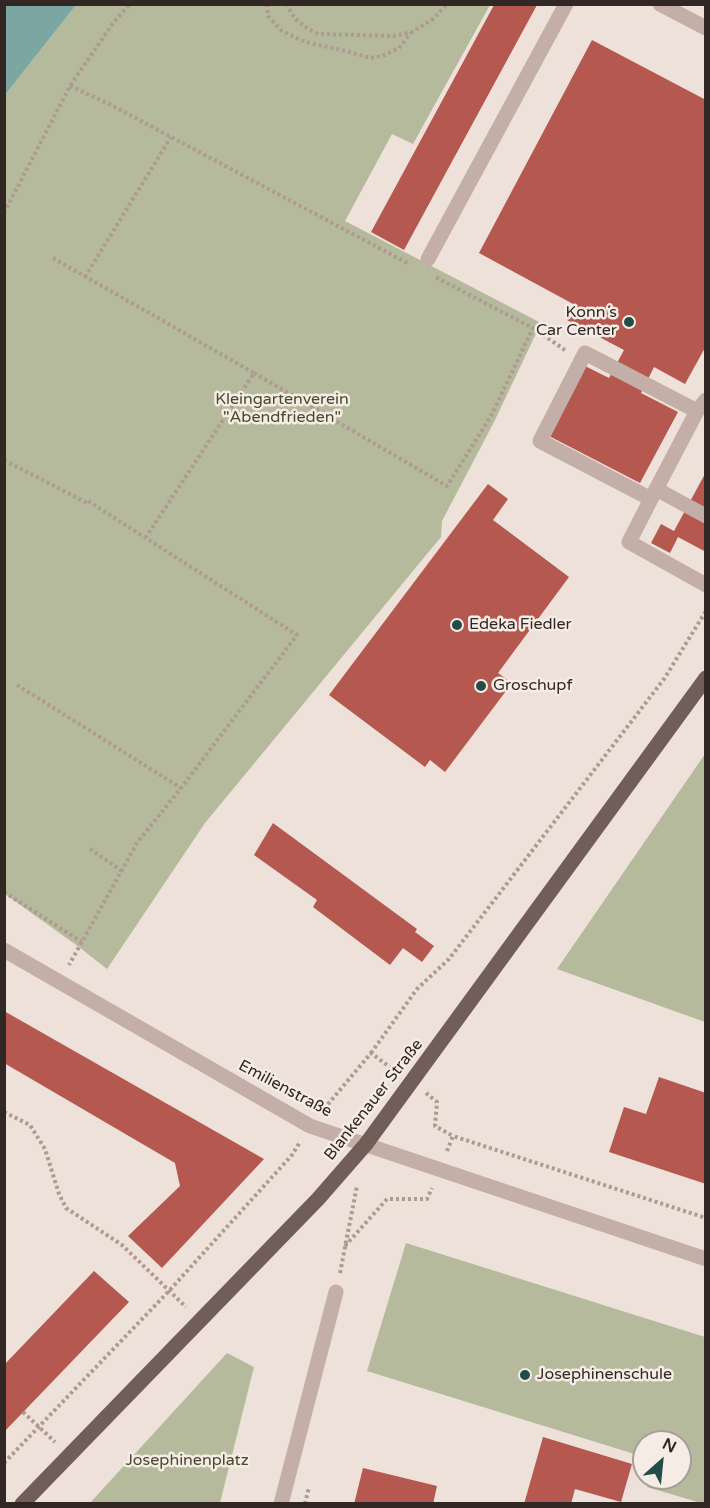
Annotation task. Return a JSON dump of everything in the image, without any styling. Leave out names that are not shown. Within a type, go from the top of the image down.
[{"type":"main road","name":"Blankenauer Straße","points":[[22,1503],[318,1198],[366,1144],[705,678]]},
{"type":"street","points":[[428,259],[566,4]]},
{"type":"street","points":[[660,4],[705,28]]},
{"type":"street","points":[[705,516],[654,494],[540,441],[585,353],[701,406],[654,494],[629,542],[705,585]]},
{"type":"street","name":"Emilienstraße","points":[[4,950],[310,1126],[705,1259]]},
{"type":"street","points":[[281,1503],[336,1292]]},
{"type":"path","points":[[4,213],[70,86],[113,23],[130,4]]},
{"type":"path","points":[[267,4],[268,16],[282,32],[306,42],[370,58],[382,56],[399,48],[412,32],[433,19],[447,4]]},
{"type":"path","points":[[286,4],[296,19],[318,34],[394,36],[412,32]]},
{"type":"path","points":[[70,86],[113,106],[410,264]]},
{"type":"path","points":[[85,277],[171,137]]},
{"type":"path","points":[[53,258],[447,486],[491,416],[533,328]]},
{"type":"path","points":[[430,275],[533,328],[581,361]]},
{"type":"path","points":[[146,537],[254,373]]},
{"type":"path","points":[[4,460],[87,503],[88,501],[297,635],[138,843],[60,981]]},
{"type":"path","points":[[371,1053],[417,989],[449,959],[664,679],[705,611]]},
{"type":"path","points":[[17,685],[181,788]]},
{"type":"path","points":[[90,849],[122,871]]},
{"type":"path","points":[[4,892],[82,942]]},
{"type":"path","points":[[4,1112],[30,1125],[45,1149],[59,1194],[66,1208],[122,1245],[200,1321]]},
{"type":"path","points":[[4,1463],[169,1291],[292,1155],[310,1126]]},
{"type":"path","points":[[336,1292],[359,1178]]},
{"type":"path","points":[[23,1412],[69,1455]]},
{"type":"green space","name":"Kleingartenverein \"Abendfrieden\"","points":[[76,5],[490,5],[413,144],[392,134],[345,221],[541,323],[494,422],[442,521],[441,537],[205,823],[107,969],[5,894],[5,95]]},
{"type":"green space","points":[[705,754],[705,1022],[557,969]]},
{"type":"green space","points":[[406,1243],[705,1337],[705,1503],[657,1490],[692,1490],[692,1430],[632,1430],[632,1453],[367,1371]]},
{"type":"green space","name":"Josephinenplatz","points":[[227,1353],[254,1367],[220,1503],[90,1503]]},
{"type":"water","points":[[4,5],[76,5],[5,95]]},
{"type":"building","points":[[494,5],[537,5],[404,250],[371,232]]},
{"type":"building","points":[[592,40],[706,100],[706,346],[685,384],[654,367],[641,393],[678,412],[640,483],[549,436],[585,366],[609,378],[624,350],[567,320],[575,305],[479,253]]},
{"type":"building","points":[[706,472],[706,552],[678,537],[670,553],[651,543],[661,524],[674,531]]},
{"type":"building","name":"Edeka Fiedler","points":[[488,484],[508,499],[493,520],[569,577],[498,673],[512,683],[445,772],[430,760],[425,767],[329,695]]},
{"type":"building","points":[[273,823],[417,929],[415,932],[434,946],[422,962],[403,948],[390,965],[313,907],[317,900],[254,855]]},
{"type":"building","points":[[4,1011],[264,1159],[162,1268],[128,1236],[180,1186],[175,1163],[4,1063]]},
{"type":"building","points":[[659,1077],[706,1093],[706,1184],[609,1152],[624,1107],[646,1114]]},
{"type":"building","points":[[94,1271],[129,1302],[4,1432],[4,1365]]},
{"type":"building","points":[[543,1437],[632,1464],[621,1502],[575,1489],[571,1504],[524,1504]]},
{"type":"building","points":[[363,1468],[437,1486],[433,1504],[354,1504]]},
{"type":"place","name":"Konn´s Car Center","points":[[629,322]]},
{"type":"place","name":"Edeka Fiedler","points":[[457,625]]},
{"type":"place","name":"Groschupf","points":[[481,686]]},
{"type":"place","name":"Josephinenschule","points":[[525,1375]]}]
